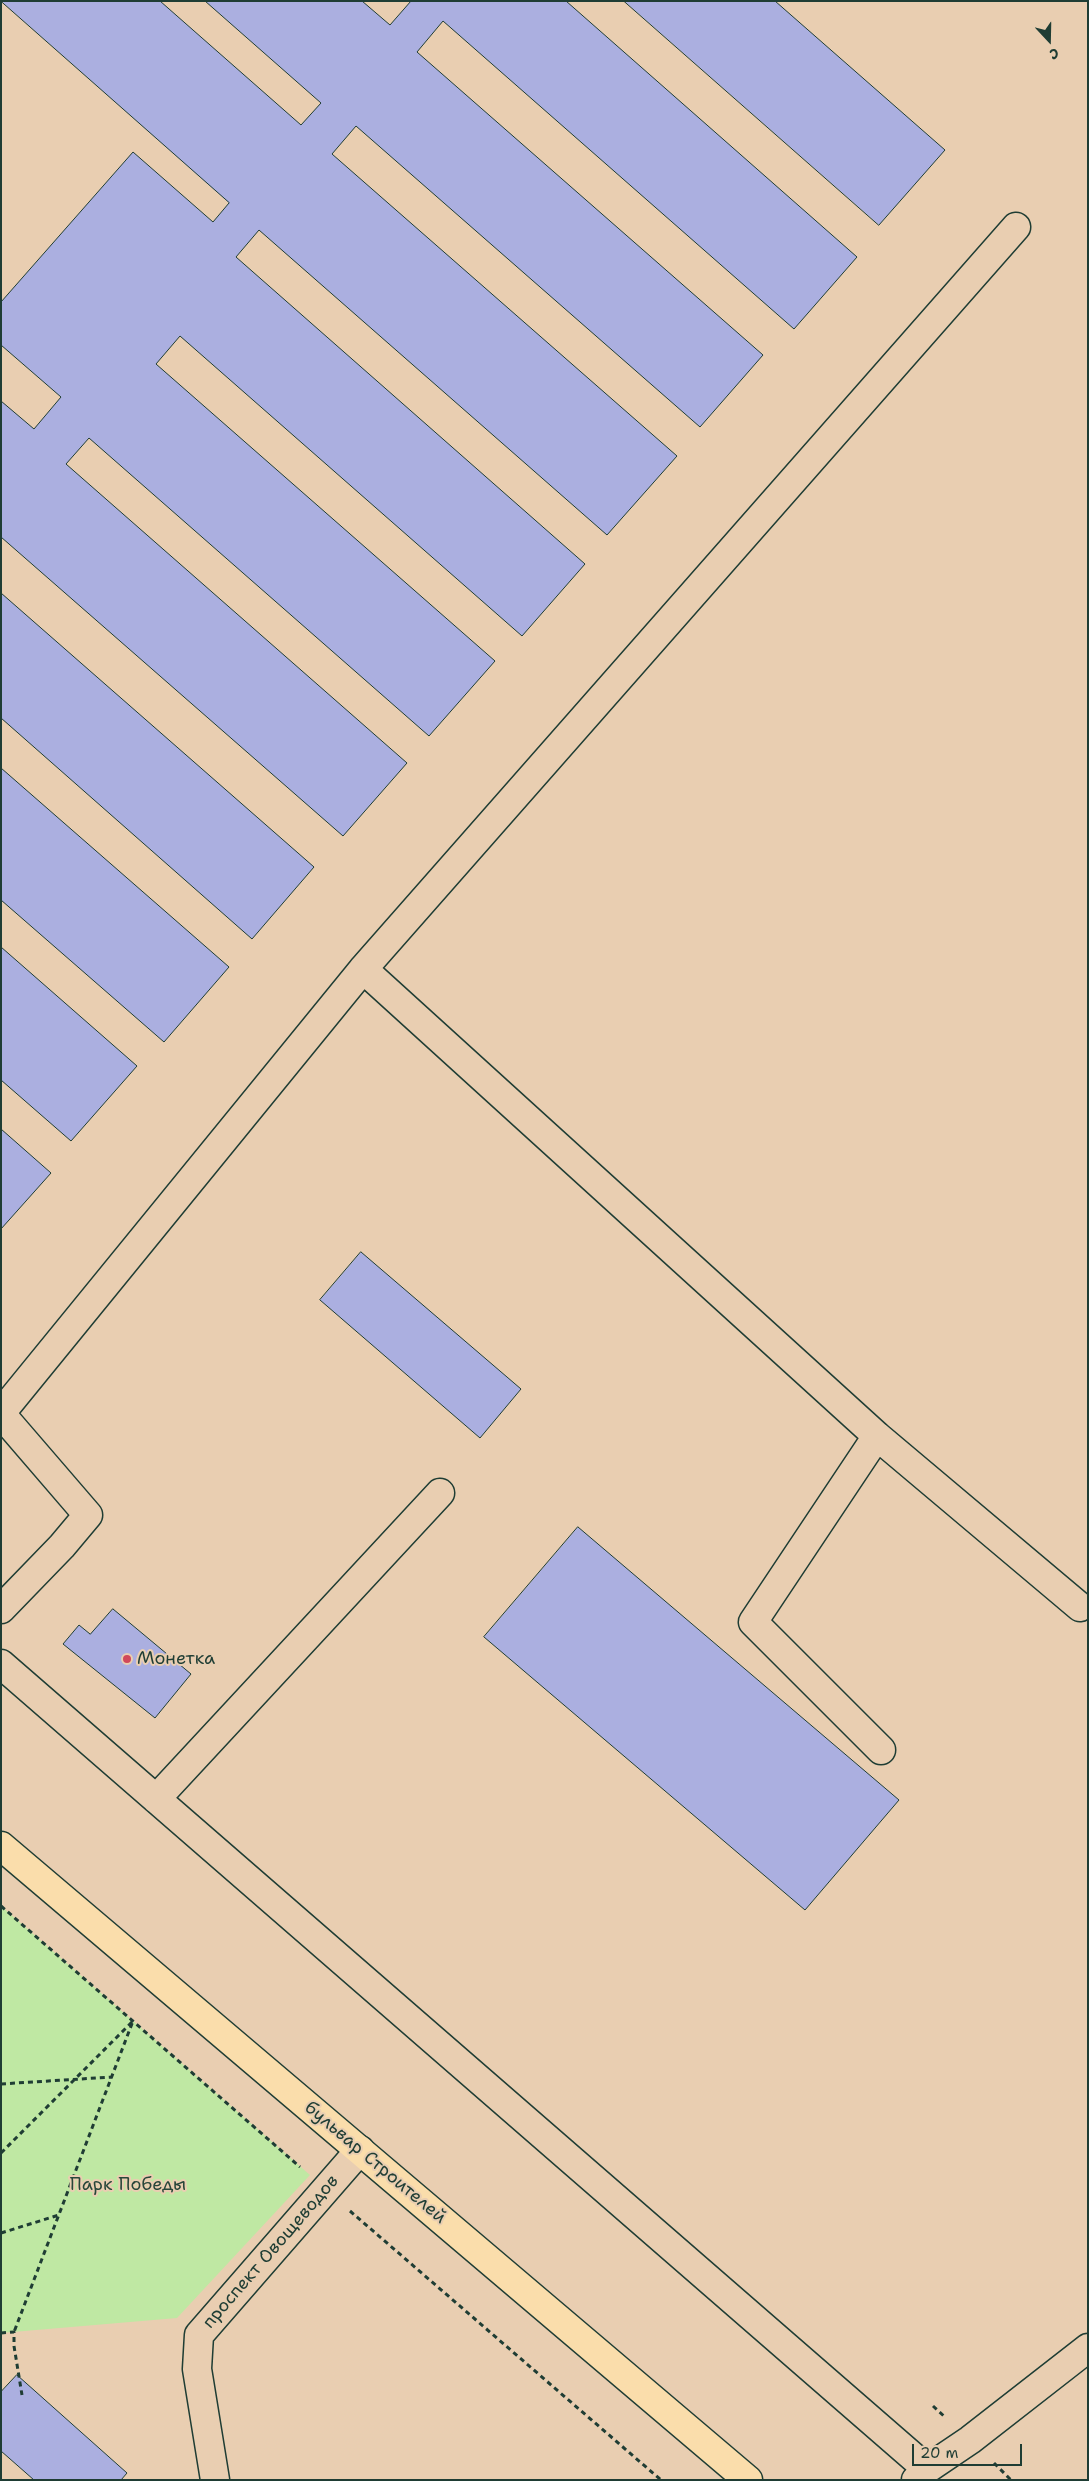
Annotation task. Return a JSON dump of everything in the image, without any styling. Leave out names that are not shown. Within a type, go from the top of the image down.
[{"type":"main road","name":"бульвар Строителей","points":[[1,1846],[748,2480]]},
{"type":"street","points":[[1,1609],[62,1546],[88,1515],[1,1414],[363,970],[1016,227]]},
{"type":"street","points":[[363,970],[877,1436],[1080,1607]]},
{"type":"street","points":[[877,1436],[753,1622],[881,1750]]},
{"type":"street","points":[[156,1799],[440,1493]]},
{"type":"street","points":[[1,1664],[921,2474],[970,2440],[1088,2348]]},
{"type":"street","name":"проспект Овощеводов","points":[[215,2480],[197,2369],[199,2335],[360,2150]]},
{"type":"path","points":[[1,2153],[133,2021],[14,2332],[14,2346],[22,2395]]},
{"type":"path","points":[[1,2084],[112,2077]]},
{"type":"path","points":[[1,2233],[59,2215]]},
{"type":"path","points":[[1,2333],[14,2332]]},
{"type":"green space","name":"Парк Победы","points":[[1,1906],[310,2175],[177,2318],[1,2333]]},
{"type":"building","points":[[1,1],[160,1],[301,125],[321,103],[205,1],[362,1],[390,25],[411,1],[566,1],[857,257],[794,329],[443,21],[417,52],[763,355],[700,427],[356,126],[332,154],[677,456],[607,535],[259,230],[236,257],[585,564],[522,636],[180,336],[156,364],[495,661],[429,736],[89,438],[66,464],[407,763],[343,836],[1,537],[1,401],[34,429],[61,397],[1,345],[1,302],[133,152],[213,222],[229,203]]},
{"type":"building","points":[[624,1],[775,1],[945,150],[879,225]]},
{"type":"building","points":[[1,593],[314,867],[252,939],[1,718]]},
{"type":"building","points":[[1,768],[229,967],[164,1042],[1,900]]},
{"type":"building","points":[[1,947],[137,1066],[71,1141],[1,1080]]},
{"type":"building","points":[[1,1129],[51,1173],[1,1229]]},
{"type":"building","points":[[361,1252],[521,1389],[480,1438],[320,1300]]},
{"type":"building","points":[[578,1527],[899,1800],[805,1910],[484,1637]]},
{"type":"building","name":"Монетка","points":[[113,1609],[191,1674],[155,1718],[63,1644],[79,1625],[90,1634]]},
{"type":"building","points":[[17,2375],[127,2473],[121,2480],[34,2480],[1,2451],[1,2392]]},
{"type":"place","name":"Монетка","points":[[127,1659]]}]
